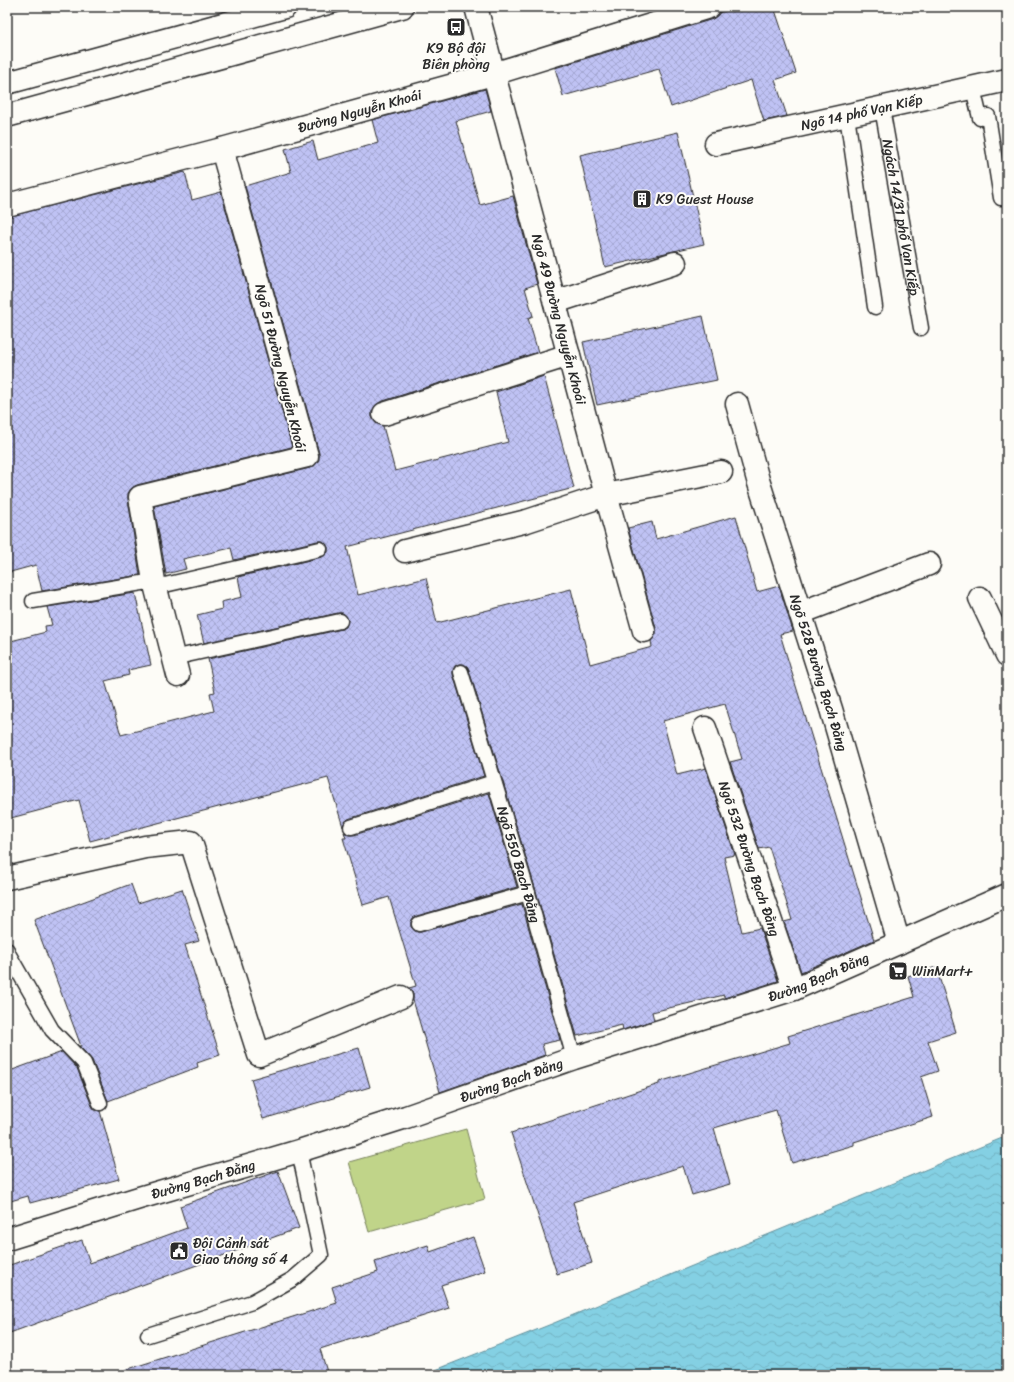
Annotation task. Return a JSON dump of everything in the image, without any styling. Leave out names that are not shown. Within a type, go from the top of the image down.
[{"type":"street","points":[[7,83],[285,7]]},
{"type":"street","points":[[7,116],[402,7]]},
{"type":"street","name":"Ngõ 49 Đường Nguyễn Khoái","points":[[476,7],[606,495],[644,631]]},
{"type":"street","name":"Đường Nguyễn Khoái","points":[[7,205],[222,149],[493,74],[709,7]]},
{"type":"street","name":"Ngõ 14 phố Vạn Kiếp","points":[[716,144],[1007,80]]},
{"type":"street","name":"Ngõ 51 Đường Nguyễn Khoái","points":[[175,666],[155,584],[140,497],[307,456],[222,149]]},
{"type":"street","points":[[555,302],[675,263]]},
{"type":"street","points":[[384,414],[569,355]]},
{"type":"street","name":"Ngõ 528 Đường Bạch Đằng","points":[[737,404],[758,480],[831,709],[899,943]]},
{"type":"street","points":[[405,551],[528,521],[606,495],[721,472]]},
{"type":"street","points":[[800,613],[929,564]]},
{"type":"street","points":[[980,598],[1007,655]]},
{"type":"street","name":"Ngõ 532 Đường Bạch Đằng","points":[[705,728],[794,989]]},
{"type":"street","points":[[7,878],[145,847],[191,842],[259,1055],[401,997]]},
{"type":"street","name":"Đường Bạch Đằng","points":[[7,1239],[132,1200],[299,1151],[406,1117],[574,1058],[794,989],[1007,895]]},
{"type":"lane","points":[[973,88],[980,118],[988,116],[1001,198]]},
{"type":"lane","name":"Ngách 14/31 phố Vạn Kiếp","points":[[882,108],[921,328]]},
{"type":"lane","points":[[847,116],[875,307]]},
{"type":"lane","points":[[33,601],[155,584],[320,549]]},
{"type":"lane","points":[[175,666],[340,621]]},
{"type":"lane","name":"Ngõ 550 Bạch Đằng","points":[[460,672],[528,893],[574,1058]]},
{"type":"lane","points":[[350,826],[494,782]]},
{"type":"lane","points":[[419,924],[528,893]]},
{"type":"lane","points":[[7,950],[52,1030],[84,1063],[100,1103]]},
{"type":"lane","points":[[148,1335],[252,1302],[293,1279],[320,1254],[299,1151]]},
{"type":"green space","points":[[466,1129],[485,1199],[369,1232],[349,1162]]},
{"type":"water","points":[[1007,1136],[1007,1375],[423,1375],[554,1323]]},
{"type":"building","points":[[738,7],[774,7],[796,73],[775,80],[787,116],[764,121],[751,80],[671,107],[659,69],[563,96],[555,68],[713,19],[719,13]]},
{"type":"building","points":[[485,89],[491,111],[456,121],[480,205],[513,196],[537,284],[525,288],[533,316],[528,318],[538,352],[380,402],[375,406],[372,412],[372,417],[376,423],[383,426],[395,471],[508,442],[496,392],[544,376],[574,488],[347,547],[358,595],[426,578],[437,623],[571,589],[590,664],[652,647],[651,641],[656,634],[656,628],[628,528],[652,522],[656,539],[736,516],[757,592],[779,586],[793,631],[780,634],[874,940],[801,972],[784,922],[792,920],[769,847],[759,849],[730,762],[742,759],[725,704],[663,721],[677,775],[706,768],[735,855],[724,857],[742,932],[760,928],[778,981],[724,998],[724,995],[652,1012],[654,1020],[623,1030],[622,1025],[577,1036],[536,891],[469,670],[467,666],[463,664],[455,666],[453,674],[484,776],[348,819],[343,827],[328,778],[90,841],[79,800],[7,819],[7,642],[46,632],[45,626],[52,625],[47,607],[135,593],[151,665],[128,670],[129,675],[105,681],[121,735],[214,711],[210,693],[215,692],[208,659],[346,627],[348,620],[346,616],[343,613],[338,613],[204,643],[197,615],[222,609],[221,602],[242,597],[238,577],[322,557],[328,552],[328,547],[323,541],[318,541],[234,560],[231,548],[183,559],[186,569],[166,574],[154,506],[310,468],[319,460],[319,453],[245,186],[291,172],[285,149],[313,141],[318,160],[378,143],[372,120]]},
{"type":"building","name":"K9 Guest House","points":[[678,132],[704,244],[605,267],[580,155]]},
{"type":"building","points":[[185,172],[192,200],[221,192],[292,447],[137,485],[128,493],[128,499],[140,575],[42,591],[36,565],[7,573],[7,217]]},
{"type":"building","points":[[703,316],[717,380],[597,405],[583,342]]},
{"type":"building","points":[[489,793],[517,887],[417,916],[413,918],[411,927],[417,932],[421,932],[522,904],[560,1040],[542,1044],[545,1055],[440,1092],[413,1000],[413,993],[409,988],[416,986],[389,897],[363,905],[343,838],[346,838],[344,832],[349,835],[354,835]]},
{"type":"building","points":[[131,884],[138,903],[182,889],[199,941],[185,945],[220,1055],[197,1063],[198,1067],[108,1101],[92,1060],[79,1046],[81,1046],[34,920]]},
{"type":"building","points":[[936,967],[956,1032],[928,1041],[938,1071],[921,1077],[933,1117],[854,1142],[854,1145],[792,1163],[776,1110],[714,1128],[730,1184],[692,1195],[683,1166],[573,1202],[592,1263],[557,1274],[511,1133],[659,1084],[659,1082],[790,1043],[788,1036],[914,997],[908,976]]},
{"type":"building","points":[[359,1048],[370,1087],[263,1119],[251,1079]]},
{"type":"building","points":[[62,1052],[77,1068],[92,1106],[95,1110],[100,1111],[119,1179],[30,1203],[28,1196],[7,1202],[7,1072]]},
{"type":"building","name":"Đội Cảnh sát Giao thông số 4","points":[[278,1171],[299,1228],[7,1334],[7,1266],[82,1240],[90,1263],[187,1228],[180,1206]]},
{"type":"building","points":[[473,1237],[485,1271],[441,1285],[449,1308],[320,1349],[328,1375],[126,1375],[125,1370],[337,1303],[332,1287],[378,1272],[375,1262],[428,1245],[430,1252]]},
{"type":"place","name":"K9 Bộ đội Biên phòng","points":[[456,27]]},
{"type":"place","name":"K9 Guest House","points":[[642,199]]},
{"type":"place","name":"WinMart+","points":[[898,971]]},
{"type":"place","name":"Đội Cảnh sát Giao thông số 4","points":[[179,1251]]}]
